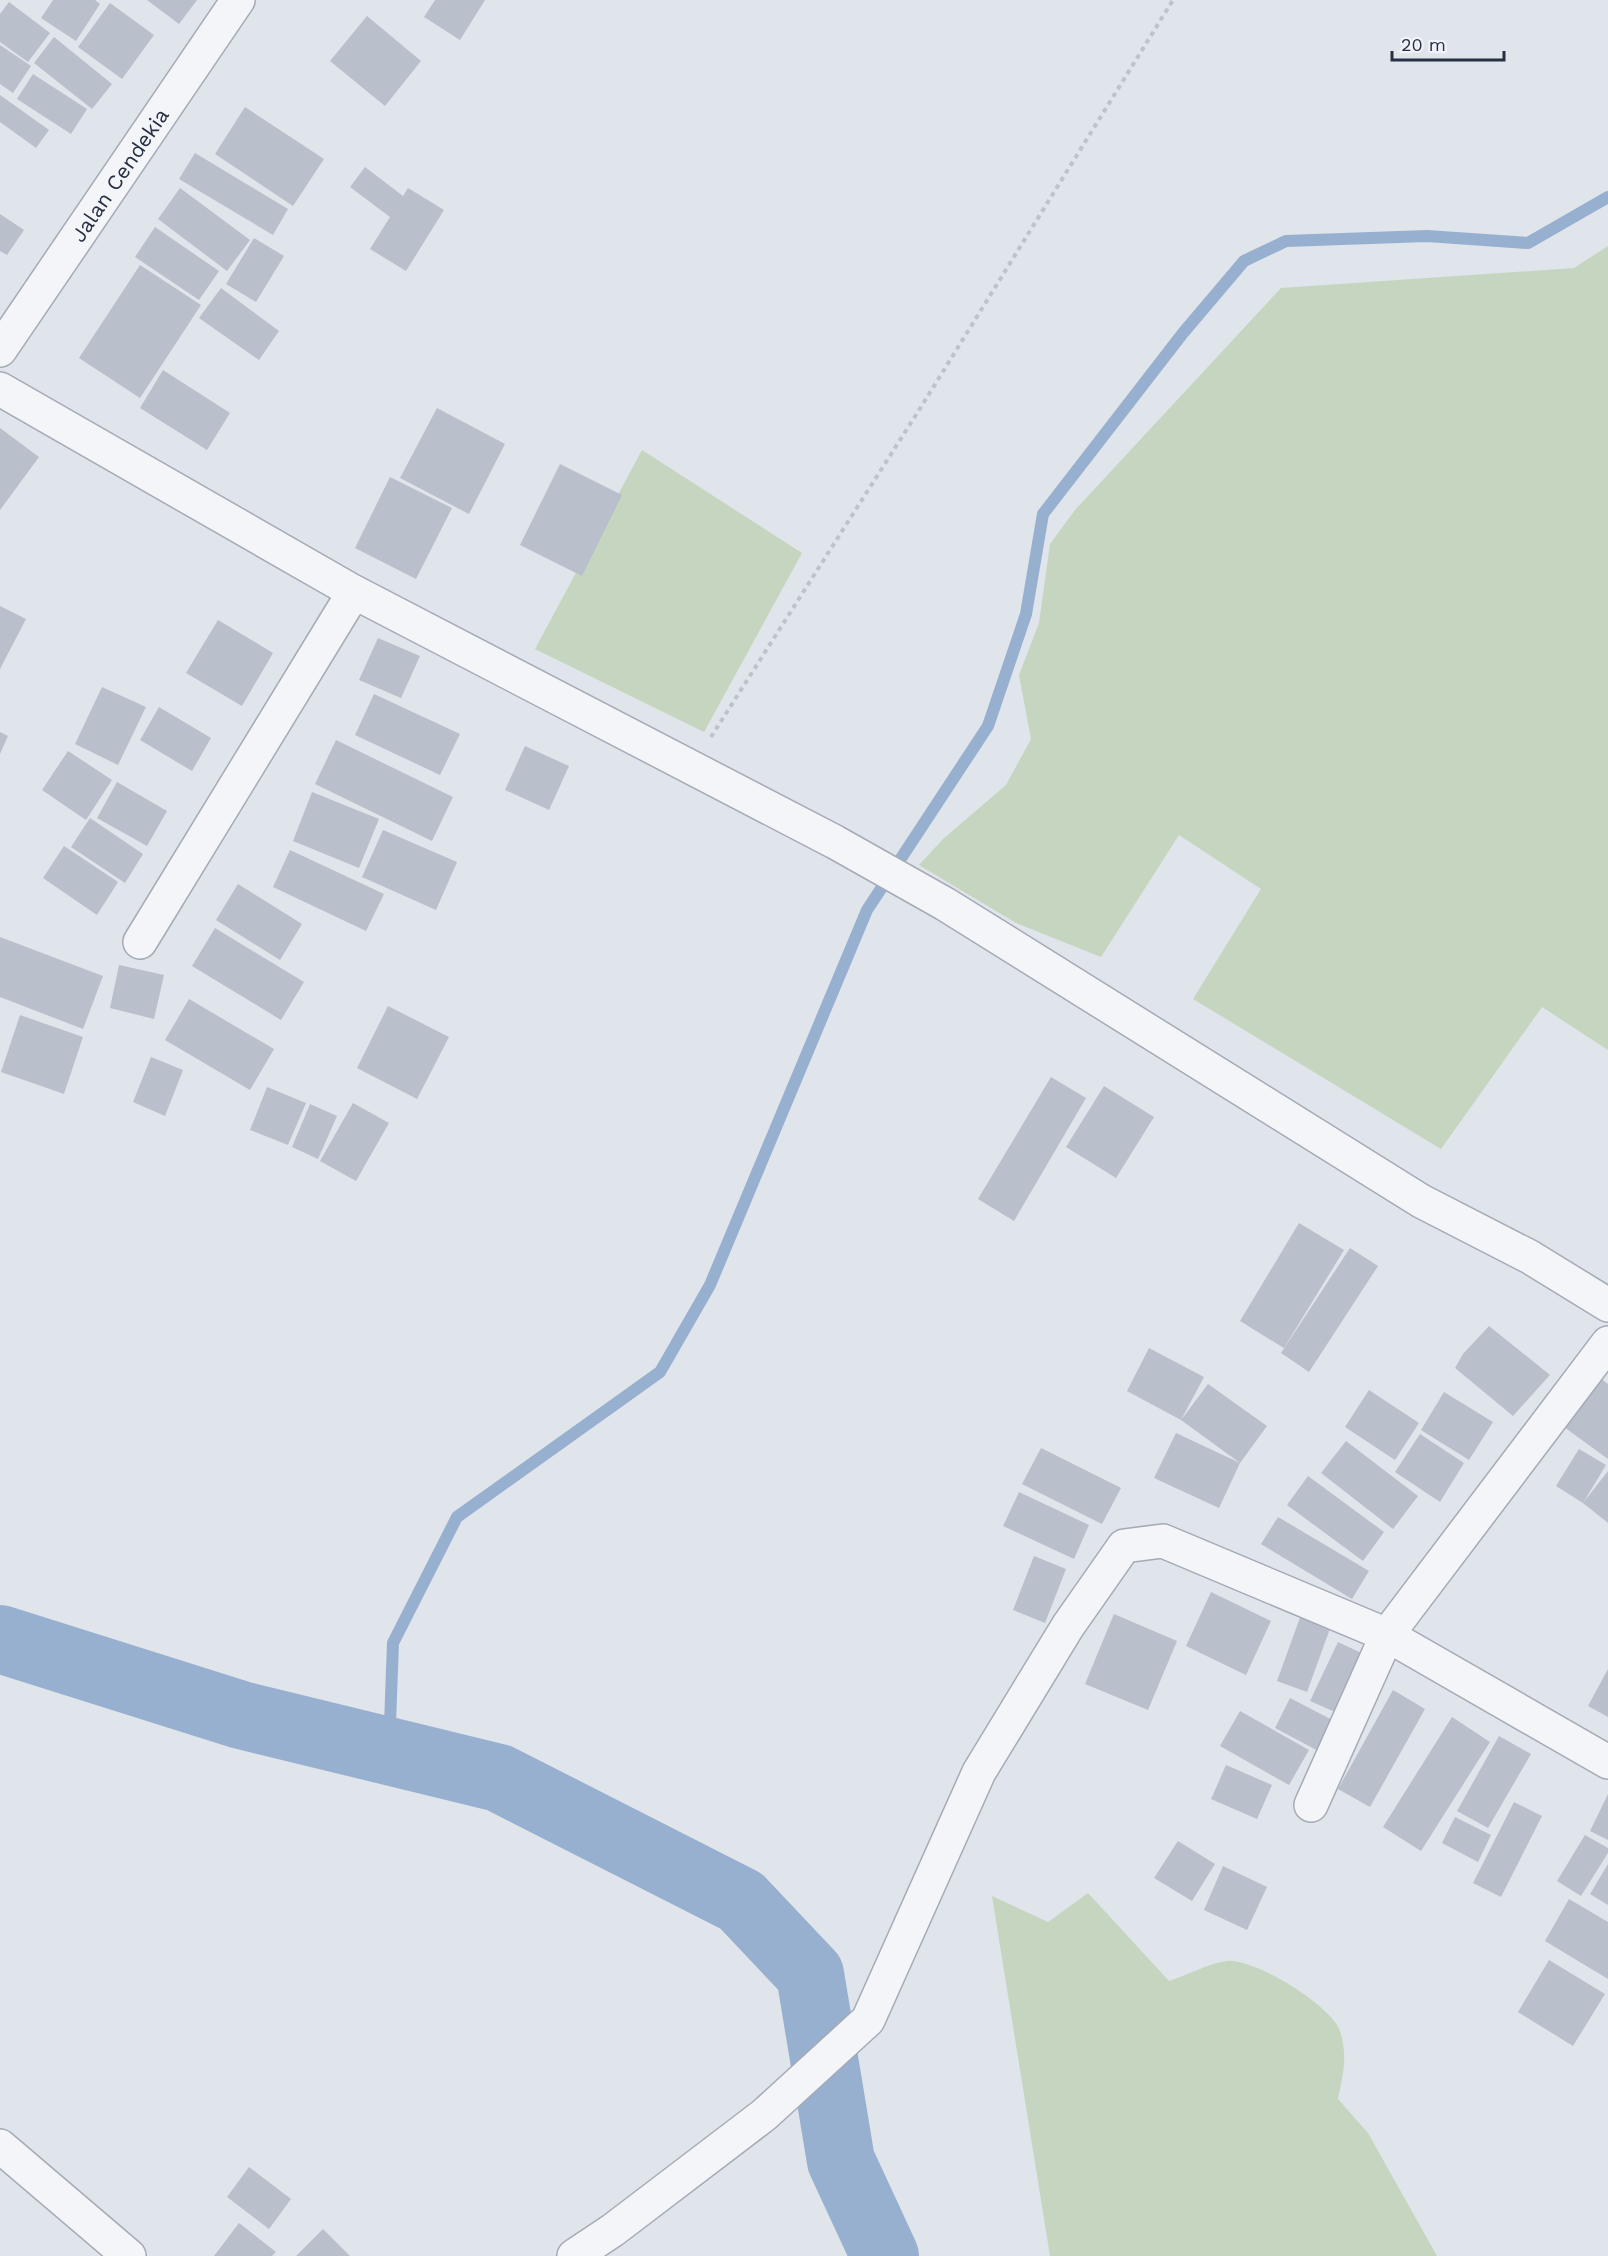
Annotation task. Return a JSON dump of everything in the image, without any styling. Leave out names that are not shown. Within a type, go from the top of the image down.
[{"type":"street","name":"Jalan Cendekia","points":[[0,350],[238,0]]},
{"type":"street","points":[[0,389],[354,592],[835,842],[945,904],[1421,1201],[1530,1257],[1608,1305]]},
{"type":"street","points":[[140,942],[354,592]]},
{"type":"street","points":[[1311,1805],[1387,1635],[1608,1343]]},
{"type":"street","points":[[574,2256],[613,2230],[764,2115],[868,2020],[979,1772],[1068,1626],[1124,1546],[1163,1541],[1387,1635],[1608,1762]]},
{"type":"street","points":[[0,2146],[129,2256]]},
{"type":"path","points":[[692,768],[915,417],[1173,0]]},
{"type":"green space","points":[[1608,246],[1608,1050],[1542,1007],[1441,1149],[1193,999],[1261,889],[1179,835],[1101,957],[1016,923],[919,865],[943,839],[1006,785],[1031,739],[1019,675],[1039,623],[1050,544],[1075,510],[1281,288],[1574,268]]},
{"type":"green space","points":[[642,450],[802,553],[704,732],[535,649]]},
{"type":"green space","points":[[1088,1893],[1169,1981],[1219,1962],[1238,1962],[1272,1975],[1323,2009],[1334,2021],[1342,2040],[1343,2073],[1338,2099],[1368,2133],[1437,2256],[1050,2256],[992,1896],[1048,1922]]},
{"type":"building","points":[[53,0],[95,0],[100,4],[76,41],[41,18]]},
{"type":"building","points":[[147,0],[197,0],[179,24]]},
{"type":"building","points":[[435,0],[485,0],[460,40],[424,17]]},
{"type":"building","points":[[9,2],[50,33],[28,62],[0,42],[0,14]]},
{"type":"building","points":[[110,3],[154,35],[122,79],[78,47]]},
{"type":"building","points":[[367,16],[421,61],[385,106],[330,61]]},
{"type":"building","points":[[54,37],[112,84],[92,109],[34,63]]},
{"type":"building","points":[[0,45],[31,66],[13,93],[0,84]]},
{"type":"building","points":[[33,74],[87,109],[71,134],[17,99]]},
{"type":"building","points":[[0,95],[49,130],[36,148],[0,122]]},
{"type":"building","points":[[245,107],[324,159],[293,206],[215,154]]},
{"type":"building","points":[[195,153],[288,209],[273,235],[179,179]]},
{"type":"building","points":[[365,167],[403,196],[408,188],[444,210],[406,271],[370,249],[390,217],[350,187]]},
{"type":"building","points":[[180,188],[250,240],[227,271],[158,219]]},
{"type":"building","points":[[0,214],[24,230],[7,255],[0,251]]},
{"type":"building","points":[[155,227],[219,271],[199,300],[135,257]]},
{"type":"building","points":[[254,238],[284,256],[256,302],[226,284]]},
{"type":"building","points":[[140,265],[201,305],[140,398],[79,358]]},
{"type":"building","points":[[221,288],[279,331],[259,360],[199,318]]},
{"type":"building","points":[[163,370],[230,413],[207,450],[140,408]]},
{"type":"building","points":[[437,408],[505,444],[469,514],[400,478]]},
{"type":"building","points":[[0,428],[39,457],[0,510]]},
{"type":"building","points":[[560,464],[622,495],[582,576],[520,545]]},
{"type":"building","points":[[390,477],[452,508],[416,579],[355,548]]},
{"type":"building","points":[[0,606],[26,619],[0,669]]},
{"type":"building","points":[[218,620],[273,653],[242,706],[186,673]]},
{"type":"building","points":[[378,638],[420,656],[401,698],[359,680]]},
{"type":"building","points":[[102,687],[146,707],[118,765],[75,744]]},
{"type":"building","points":[[374,694],[460,734],[440,775],[355,735]]},
{"type":"building","points":[[159,707],[211,738],[192,771],[140,740]]},
{"type":"building","points":[[0,732],[8,736],[0,754]]},
{"type":"building","points":[[336,740],[453,797],[432,841],[315,784]]},
{"type":"building","points":[[525,746],[569,766],[549,810],[505,790]]},
{"type":"building","points":[[68,751],[112,780],[86,820],[42,790]]},
{"type":"building","points":[[117,782],[167,811],[147,846],[97,818]]},
{"type":"building","points":[[312,792],[379,819],[359,868],[293,841]]},
{"type":"building","points":[[90,818],[143,854],[125,883],[71,847]]},
{"type":"building","points":[[383,830],[457,862],[436,910],[362,877]]},
{"type":"building","points":[[64,846],[118,882],[97,915],[43,878]]},
{"type":"building","points":[[290,850],[384,894],[366,931],[273,887]]},
{"type":"building","points":[[238,884],[302,924],[280,960],[216,920]]},
{"type":"building","points":[[215,928],[304,982],[281,1020],[192,966]]},
{"type":"building","points":[[0,937],[103,976],[83,1029],[0,997]]},
{"type":"building","points":[[119,965],[164,975],[154,1019],[110,1008]]},
{"type":"building","points":[[189,999],[274,1049],[250,1090],[165,1040]]},
{"type":"building","points":[[388,1006],[449,1037],[417,1099],[357,1068]]},
{"type":"building","points":[[20,1015],[83,1037],[64,1094],[1,1072]]},
{"type":"building","points":[[151,1057],[183,1070],[165,1116],[133,1102]]},
{"type":"building","points":[[1051,1077],[1086,1098],[1014,1221],[978,1199]]},
{"type":"building","points":[[1104,1086],[1154,1117],[1116,1178],[1066,1147]]},
{"type":"building","points":[[267,1087],[306,1103],[288,1145],[250,1130]]},
{"type":"building","points":[[353,1103],[389,1123],[356,1181],[320,1161]]},
{"type":"building","points":[[310,1104],[337,1116],[318,1159],[292,1147]]},
{"type":"building","points":[[1299,1223],[1344,1250],[1284,1348],[1240,1321]]},
{"type":"building","points":[[1350,1248],[1378,1266],[1309,1372],[1281,1353]]},
{"type":"building","points":[[1489,1326],[1550,1375],[1513,1416],[1455,1368],[1463,1354]]},
{"type":"building","points":[[1149,1348],[1204,1377],[1181,1420],[1127,1391]]},
{"type":"building","points":[[1599,1377],[1608,1384],[1608,1459],[1564,1427]]},
{"type":"building","points":[[1208,1384],[1267,1426],[1240,1463],[1181,1420]]},
{"type":"building","points":[[1369,1390],[1419,1423],[1395,1460],[1345,1427]]},
{"type":"building","points":[[1444,1392],[1493,1422],[1469,1460],[1421,1430]]},
{"type":"building","points":[[1176,1433],[1240,1463],[1219,1508],[1154,1478]]},
{"type":"building","points":[[1420,1434],[1464,1463],[1440,1502],[1395,1472]]},
{"type":"building","points":[[1346,1441],[1418,1496],[1393,1529],[1321,1473]]},
{"type":"building","points":[[1041,1448],[1121,1488],[1102,1524],[1022,1484]]},
{"type":"building","points":[[1579,1449],[1606,1465],[1583,1503],[1556,1486]]},
{"type":"building","points":[[1608,1471],[1608,1523],[1583,1503]]},
{"type":"building","points":[[1308,1476],[1384,1532],[1363,1561],[1287,1505]]},
{"type":"building","points":[[1019,1492],[1089,1525],[1074,1559],[1003,1526]]},
{"type":"building","points":[[1278,1517],[1369,1571],[1352,1599],[1261,1544]]},
{"type":"building","points":[[1034,1556],[1066,1569],[1045,1623],[1013,1610]]},
{"type":"building","points":[[1211,1592],[1271,1621],[1246,1675],[1186,1646]]},
{"type":"building","points":[[1302,1612],[1332,1623],[1307,1692],[1277,1681]]},
{"type":"building","points":[[1114,1614],[1177,1641],[1148,1710],[1085,1684]]},
{"type":"building","points":[[1338,1642],[1372,1658],[1344,1716],[1310,1701]]},
{"type":"building","points":[[1608,1669],[1608,1717],[1588,1706]]},
{"type":"building","points":[[1393,1690],[1425,1709],[1370,1807],[1338,1789]]},
{"type":"building","points":[[1290,1698],[1340,1724],[1324,1754],[1275,1728]]},
{"type":"building","points":[[1240,1711],[1309,1750],[1289,1785],[1220,1746]]},
{"type":"building","points":[[1452,1717],[1490,1742],[1421,1851],[1383,1827]]},
{"type":"building","points":[[1499,1736],[1531,1754],[1488,1828],[1457,1811]]},
{"type":"building","points":[[1226,1765],[1272,1785],[1257,1819],[1211,1799]]},
{"type":"building","points":[[1608,1794],[1608,1840],[1590,1831]]},
{"type":"building","points":[[1514,1802],[1542,1816],[1501,1897],[1473,1883]]},
{"type":"building","points":[[1455,1817],[1491,1835],[1478,1862],[1442,1843]]},
{"type":"building","points":[[1585,1835],[1608,1848],[1608,1853],[1581,1896],[1557,1881]]},
{"type":"building","points":[[1178,1841],[1215,1864],[1192,1901],[1154,1878]]},
{"type":"building","points":[[1608,1864],[1608,1905],[1590,1894]]},
{"type":"building","points":[[1223,1866],[1267,1887],[1247,1930],[1204,1910]]},
{"type":"building","points":[[1569,1899],[1608,1922],[1608,1979],[1545,1941]]},
{"type":"building","points":[[1549,1960],[1605,1994],[1573,2046],[1518,2012]]},
{"type":"building","points":[[249,2167],[291,2199],[269,2229],[227,2197]]},
{"type":"building","points":[[239,2223],[276,2252],[272,2256],[214,2256]]},
{"type":"building","points":[[323,2229],[350,2256],[296,2256]]},
{"type":"waterway","points":[[389,1751],[393,1643],[457,1517],[660,1372],[710,1285],[867,910],[988,726],[1026,614],[1043,514],[1183,333],[1244,261],[1286,241],[1427,236],[1528,243],[1608,197]]},
{"type":"waterway","points":[[0,1639],[241,1715],[499,1778],[741,1901],[810,1974],[841,2161],[885,2256]]}]
